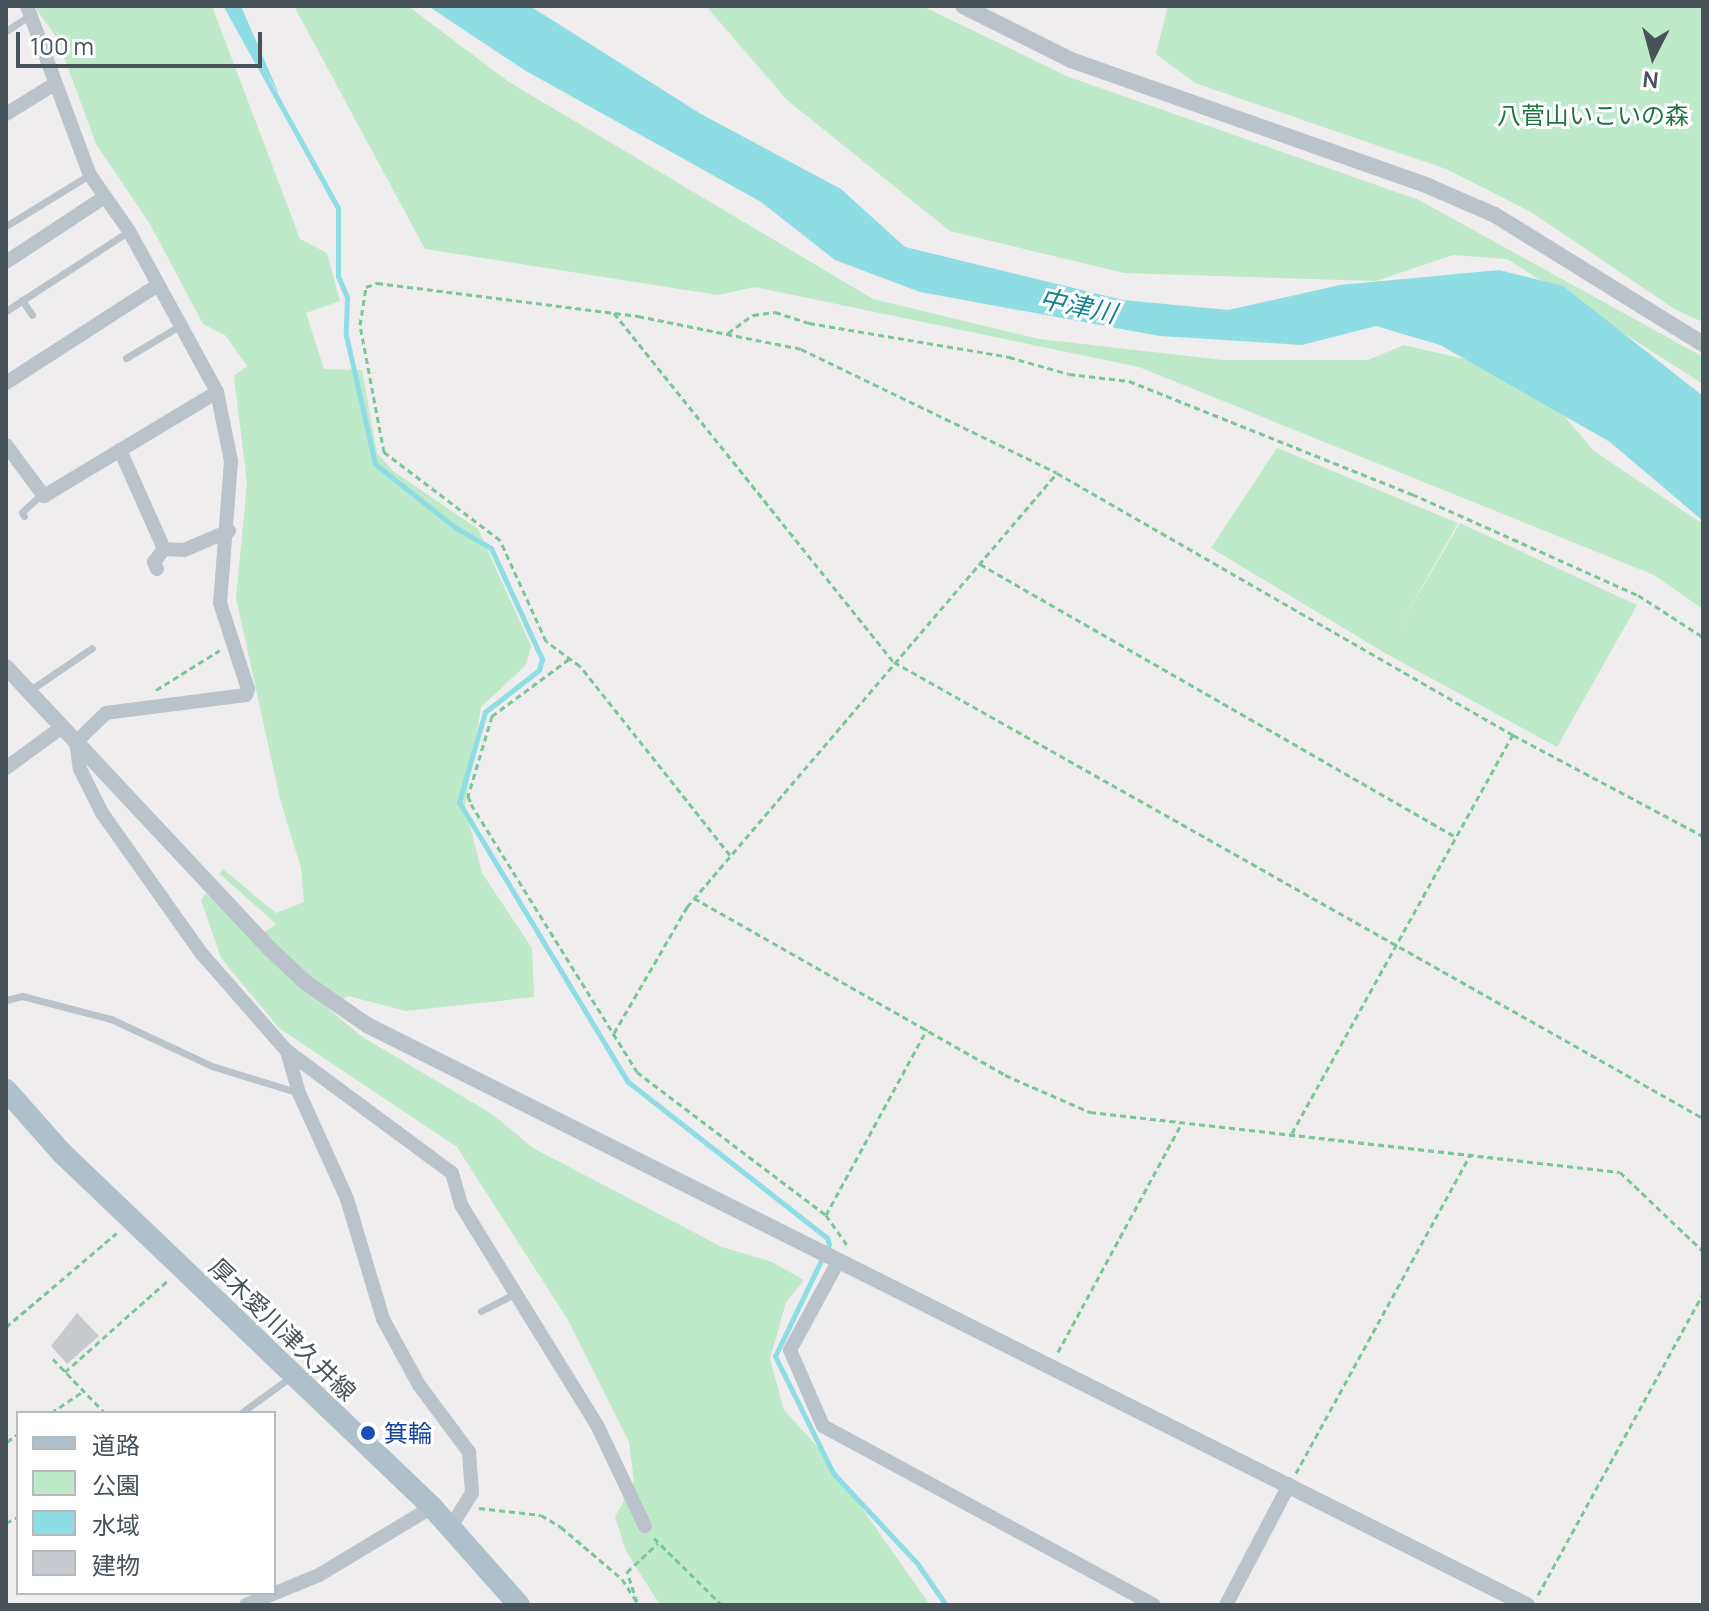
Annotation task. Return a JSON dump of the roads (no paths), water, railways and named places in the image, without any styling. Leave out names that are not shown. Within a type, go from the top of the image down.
[{"type":"main road","name":"厚木愛川津久井線","points":[[7,1092],[131,1219],[432,1507],[519,1605]]},
{"type":"street","points":[[963,6],[1071,60],[1428,186],[1495,215],[1703,344]]},
{"type":"street","points":[[29,10],[53,85],[90,175],[103,198],[129,231],[217,392],[231,461],[229,531],[220,603],[234,642],[246,695],[106,713],[76,742]]},
{"type":"street","points":[[6,114],[53,85]]},
{"type":"street","points":[[6,262],[103,198]]},
{"type":"street","points":[[6,383],[77,330],[158,285]]},
{"type":"street","points":[[6,445],[40,496],[217,392]]},
{"type":"street","points":[[120,450],[164,549]]},
{"type":"street","points":[[164,549],[184,550],[229,531]]},
{"type":"street","points":[[157,569],[154,562],[164,549]]},
{"type":"street","points":[[7,670],[270,949],[305,982],[367,1025],[1529,1605]]},
{"type":"street","points":[[6,768],[62,727]]},
{"type":"street","points":[[76,742],[80,769],[102,813],[202,954],[287,1051],[443,1163],[452,1173],[461,1205],[597,1425],[645,1526]]},
{"type":"street","points":[[287,1051],[299,1093],[347,1199],[383,1319],[419,1385],[469,1452],[472,1493],[451,1527]]},
{"type":"street","points":[[840,1263],[790,1357],[803,1375],[823,1426],[1154,1605]]},
{"type":"street","points":[[1226,1605],[1289,1485]]},
{"type":"street","points":[[276,1593],[319,1575],[432,1507]]},
{"type":"street","points":[[246,1605],[270,1595]]},
{"type":"lane","points":[[6,31],[29,10]]},
{"type":"lane","points":[[6,226],[90,175]]},
{"type":"lane","points":[[6,311],[129,231]]},
{"type":"lane","points":[[22,300],[32,315]]},
{"type":"lane","points":[[126,358],[181,325]]},
{"type":"lane","points":[[24,516],[22,512],[40,496]]},
{"type":"lane","points":[[29,691],[92,648]]},
{"type":"lane","points":[[6,1000],[22,996],[111,1019],[212,1066],[299,1093]]},
{"type":"lane","points":[[481,1311],[516,1293]]},
{"type":"lane","points":[[244,1411],[293,1375]]},
{"type":"water","points":[[226,6],[241,6],[279,94]]},
{"type":"water","name":"中津川","points":[[428,6],[530,6],[701,114],[841,189],[905,247],[1123,300],[1228,310],[1340,285],[1499,270],[1563,286],[1703,396],[1703,521],[1610,442],[1440,345],[1376,326],[1302,345],[1160,336],[920,292],[835,260],[761,202],[526,71]]},
{"type":"waterway","points":[[226,6],[338,208],[338,276],[347,297],[346,335],[375,464],[456,528],[491,548],[542,659],[539,670],[485,712],[459,802],[627,1081],[827,1238],[829,1244],[775,1356],[833,1473],[917,1563],[946,1605]]},
{"type":"place","name":"箕輪","points":[[368,1433]]},
{"type":"park label","name":"八菅山いこいの森","points":[[1593,115]]}]
